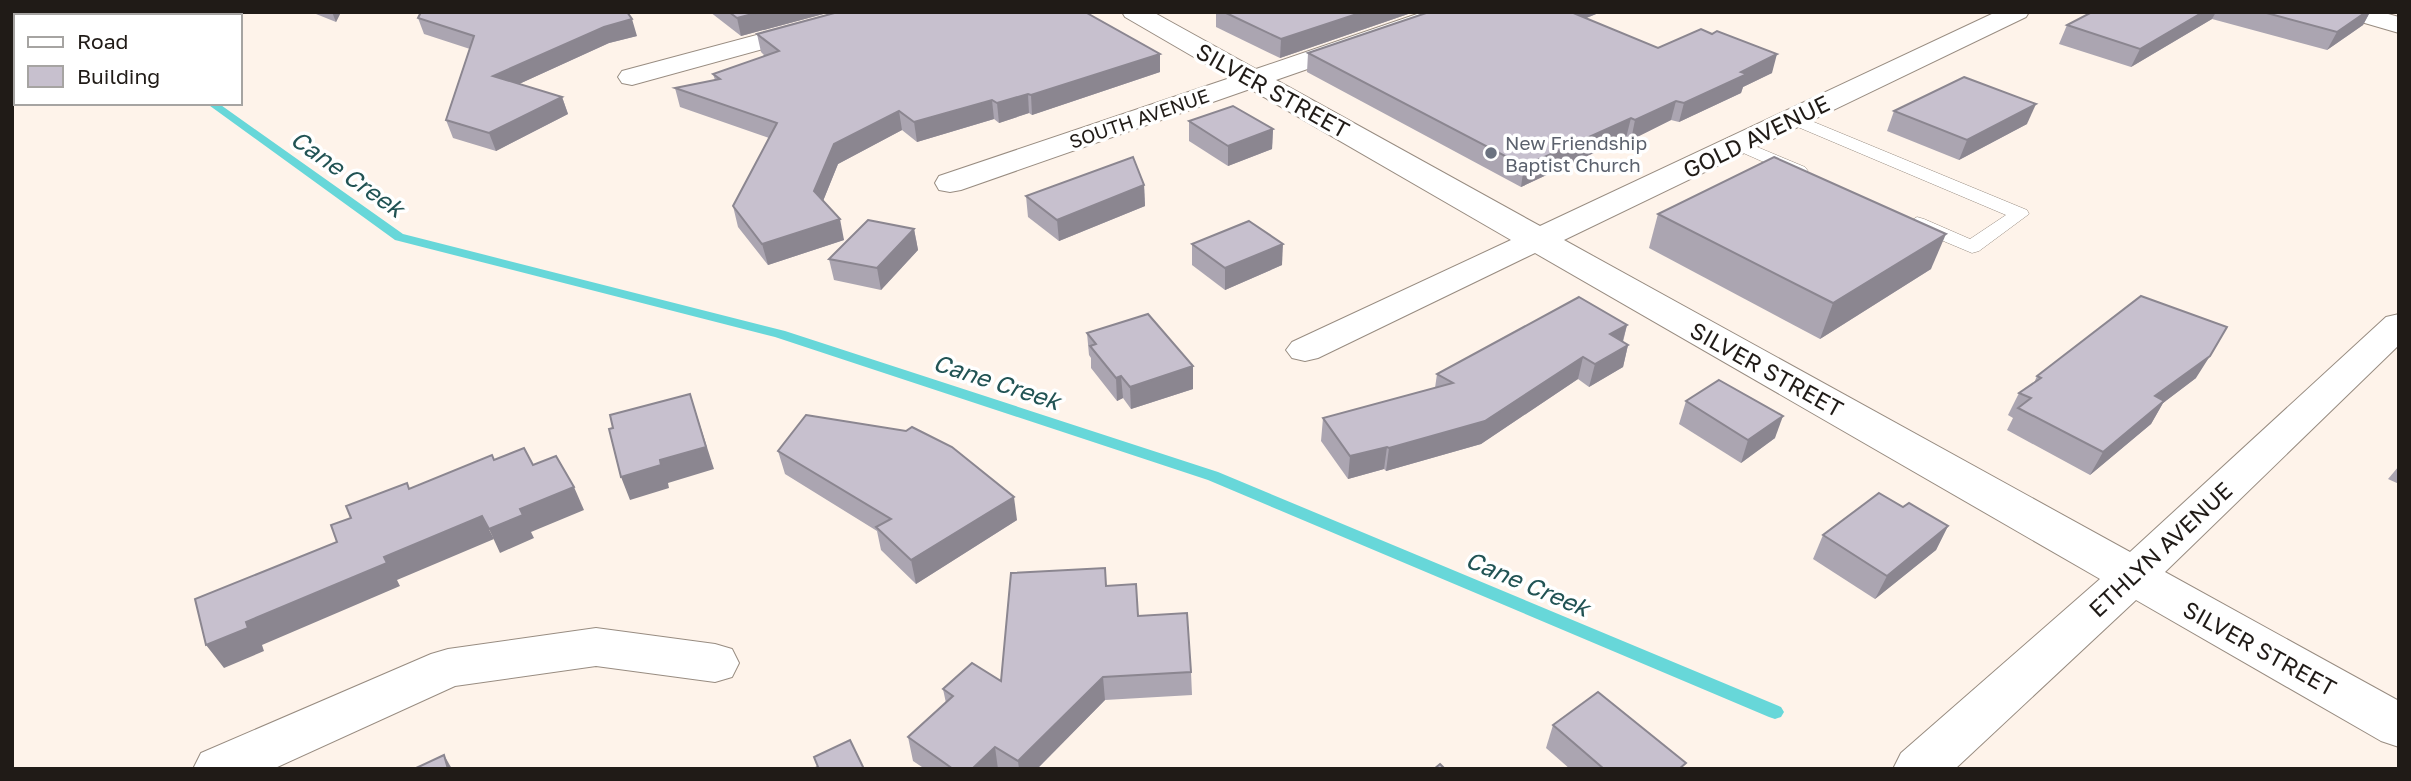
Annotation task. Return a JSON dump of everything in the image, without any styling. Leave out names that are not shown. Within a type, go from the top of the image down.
[{"type":"street","points":[[632,77],[872,12]]},
{"type":"street","name":"SILVER STREET","points":[[1134,12],[2399,726]]},
{"type":"street","name":"SOUTH AVENUE","points":[[950,183],[1448,12]]},
{"type":"street","name":"GOLD AVENUE","points":[[1305,350],[2017,12]]},
{"type":"street","points":[[2353,12],[2399,25]]},
{"type":"street","name":"ETHLYN AVENUE","points":[[1919,769],[2133,576],[2399,325]]},
{"type":"street","points":[[219,769],[448,668],[596,647],[715,663]]},
{"type":"lane","points":[[1792,118],[2020,214],[1972,247],[1898,215]]},
{"type":"lane","points":[[1738,144],[1812,177]]},
{"type":"building","points":[[421,12],[627,12],[632,19],[604,27],[493,76],[562,97],[489,133],[446,120],[474,36],[418,18]]},
{"type":"building","points":[[729,12],[760,12],[737,18]]},
{"type":"building","points":[[838,12],[1085,12],[1160,54],[1031,95],[997,103],[992,100],[914,122],[899,111],[834,144],[814,191],[840,219],[762,244],[733,206],[777,123],[675,88],[720,79],[713,74],[779,51],[757,34]]},
{"type":"building","points":[[1224,12],[1363,12],[1281,39]]},
{"type":"building","points":[[1429,12],[1571,12],[1658,48],[1701,29],[1712,34],[1717,31],[1777,54],[1741,72],[1747,74],[1684,103],[1676,101],[1635,120],[1631,118],[1524,166],[1308,53]]},
{"type":"building","points":[[2092,12],[2203,12],[2140,49],[2067,25]]},
{"type":"building","points":[[2263,12],[2366,12],[2337,32]]},
{"type":"building","points":[[1964,77],[2036,104],[1967,140],[1894,111]]},
{"type":"building","points":[[1233,106],[1273,129],[1228,146],[1189,121]]},
{"type":"building","points":[[1133,157],[1144,185],[1057,220],[1026,196]]},
{"type":"building","points":[[1774,157],[1946,234],[1833,303],[1658,214]]},
{"type":"building","points":[[868,220],[914,229],[877,268],[829,259]]},
{"type":"building","points":[[1249,221],[1283,244],[1225,268],[1192,244]]},
{"type":"building","points":[[2141,296],[2227,327],[2210,356],[2155,396],[2164,401],[2103,452],[2018,408],[2031,398],[2019,393],[2041,378],[2037,376]]},
{"type":"building","points":[[1579,297],[1627,325],[1610,334],[1628,345],[1595,364],[1583,357],[1485,421],[1350,456],[1323,418],[1453,383],[1437,374]]},
{"type":"building","points":[[1148,314],[1193,366],[1130,387],[1121,376],[1116,378],[1090,346],[1096,344],[1087,333]]},
{"type":"building","points":[[1719,380],[1783,416],[1748,440],[1686,401]]},
{"type":"building","points":[[690,394],[706,447],[660,460],[661,465],[621,477],[609,429],[613,428],[610,415]]},
{"type":"building","points":[[806,415],[906,431],[912,427],[952,447],[1014,497],[911,560],[876,527],[891,519],[778,451]]},
{"type":"building","points":[[524,448],[533,465],[556,456],[574,487],[520,509],[523,515],[489,529],[482,516],[384,557],[387,563],[246,622],[248,628],[206,645],[195,599],[337,542],[331,525],[351,518],[346,506],[407,483],[409,489],[492,455],[494,460]]},
{"type":"building","points":[[1879,493],[1903,507],[1909,503],[1948,526],[1887,576],[1823,535]]},
{"type":"building","points":[[1105,568],[1106,586],[1136,584],[1138,616],[1187,613],[1191,672],[1103,677],[1018,761],[995,747],[972,769],[953,769],[908,737],[953,696],[943,689],[972,663],[1001,681],[1011,573]]},
{"type":"building","points":[[1598,692],[1686,763],[1679,769],[1604,769],[1553,725]]},
{"type":"building","points":[[850,740],[864,769],[813,769],[818,767],[814,757]]},
{"type":"building","points":[[444,755],[448,769],[414,769]]},
{"type":"waterway","name":"Cane Creek","points":[[214,105],[399,237],[780,334],[1213,476],[1775,712]]},
{"type":"place","name":"New Friendship Baptist Church","points":[[1491,153]]}]
